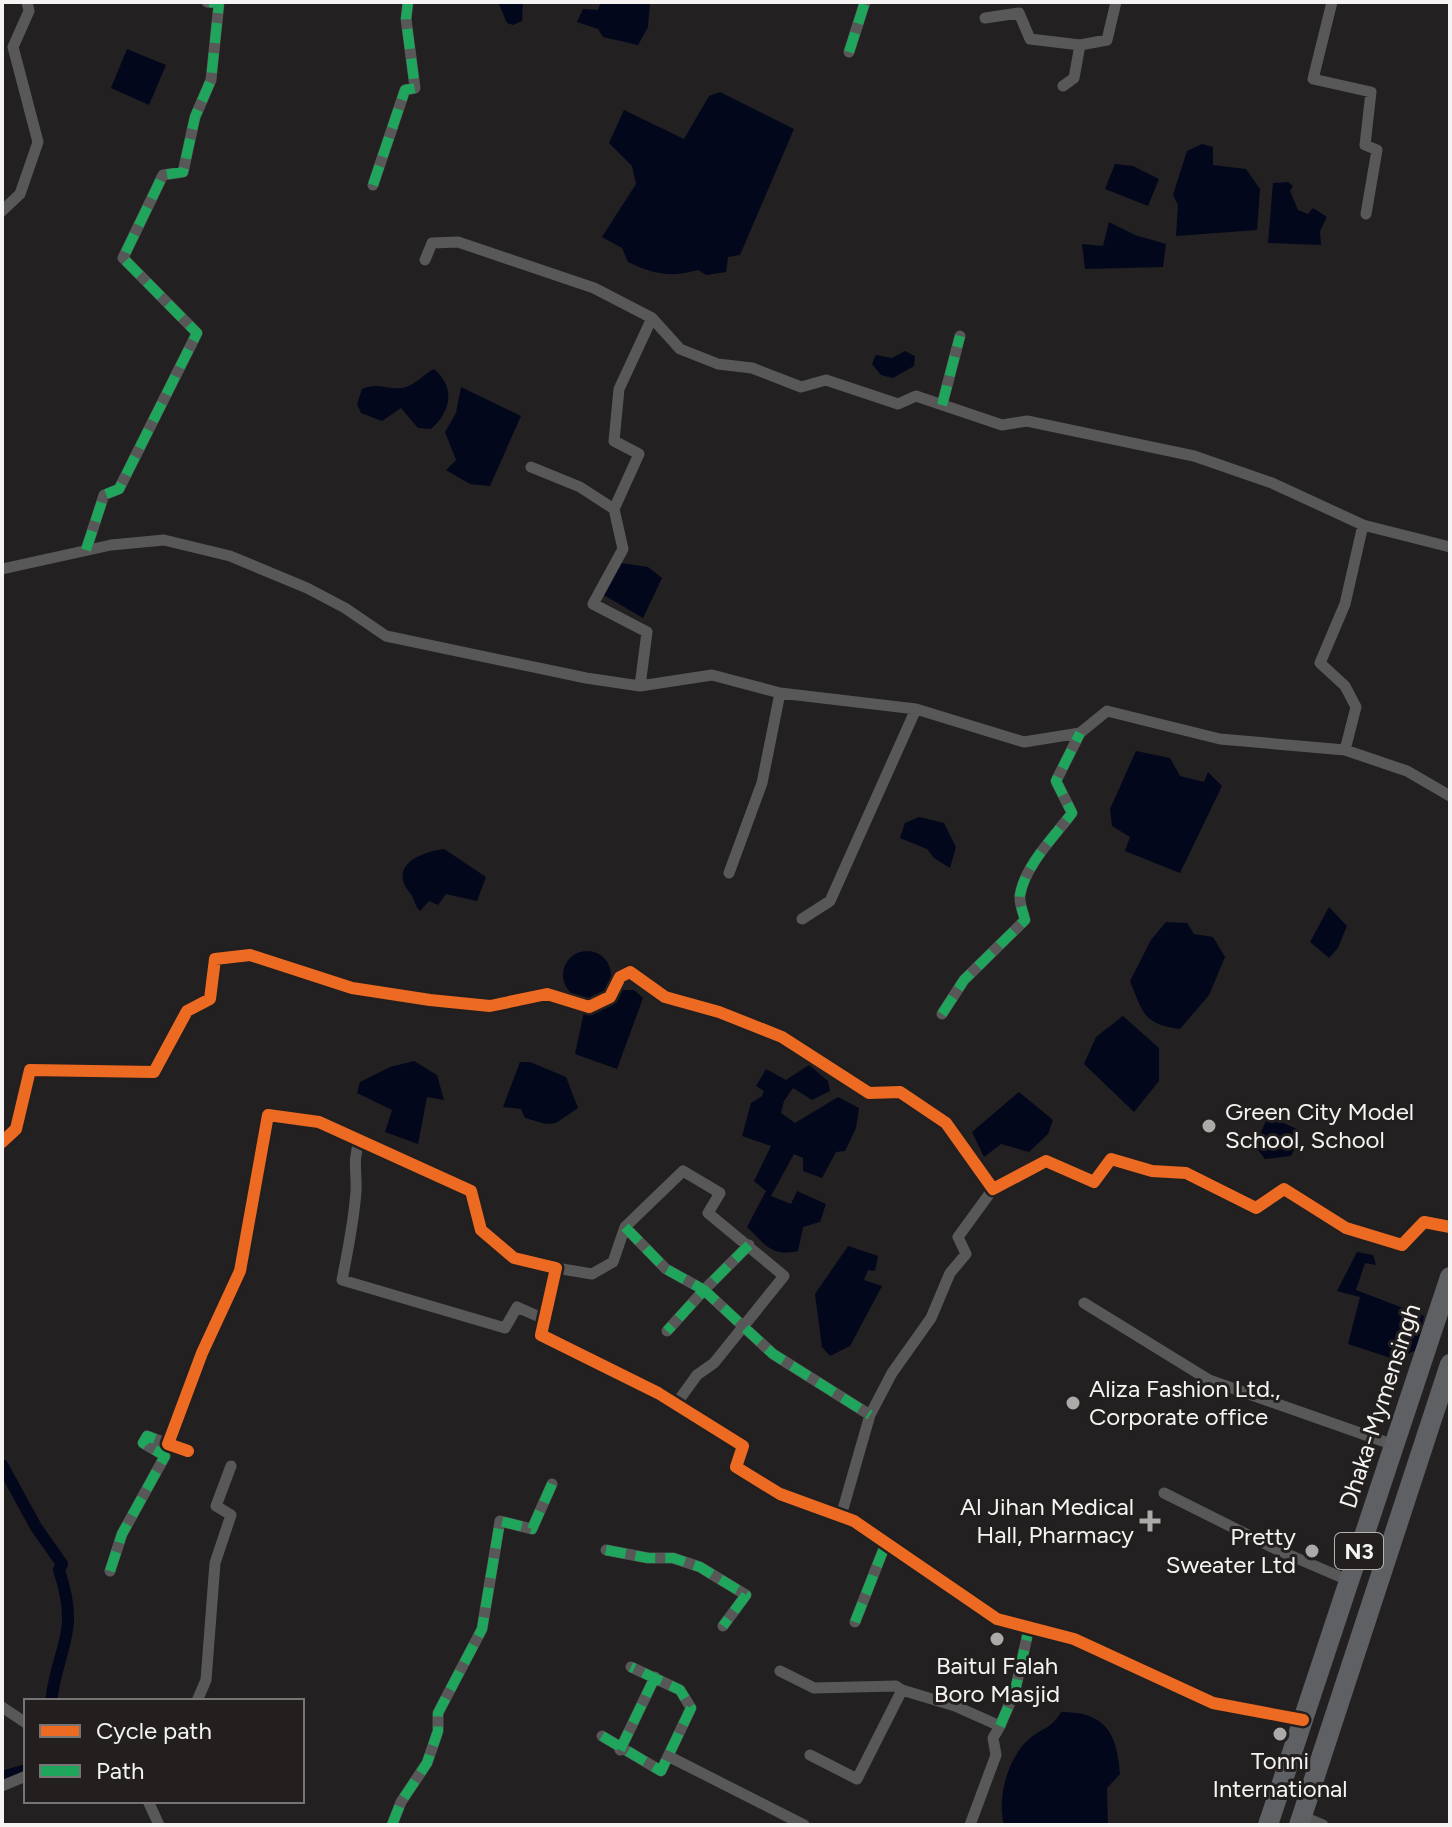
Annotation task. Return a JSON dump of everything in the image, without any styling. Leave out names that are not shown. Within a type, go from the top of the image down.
[{"type":"highway","name":"Dhaka-Mymensingh","points":[[1268,1825],[1450,1277]]},
{"type":"highway","name":"N3","points":[[1300,1820],[1450,1364]]},
{"type":"street","points":[[2,211],[20,194],[38,142],[13,47],[29,11],[27,2]]},
{"type":"street","points":[[86,550],[104,495],[119,489],[197,333],[123,258],[163,175],[183,172],[195,117],[211,80],[219,3],[207,2]]},
{"type":"street","points":[[373,185],[405,90],[415,88],[406,19],[408,2]]},
{"type":"street","points":[[849,52],[865,2]]},
{"type":"street","points":[[985,18],[1019,13],[1030,39],[1080,45],[1107,40],[1116,2]]},
{"type":"street","points":[[1332,2],[1313,79],[1371,92],[1365,145],[1377,150],[1366,214]]},
{"type":"street","points":[[1063,86],[1074,78],[1080,45]]},
{"type":"street","points":[[425,260],[432,243],[458,242],[594,288],[652,318],[680,349],[718,364],[752,368],[801,387],[826,380],[898,404],[916,396],[1002,425],[1027,421],[1194,456],[1272,483],[1363,525],[1450,547]]},
{"type":"street","points":[[640,686],[647,632],[593,604],[623,549],[614,509],[639,454],[614,441],[619,389],[652,318]]},
{"type":"street","points":[[942,405],[960,336]]},
{"type":"street","points":[[531,467],[580,487],[614,509]]},
{"type":"street","points":[[1345,750],[1356,707],[1345,686],[1320,663],[1345,604],[1363,525]]},
{"type":"street","points":[[2,569],[86,550],[164,540],[230,556],[307,588],[345,608],[386,636],[497,662],[640,686],[712,675],[780,693],[916,709],[1024,742],[1080,733]]},
{"type":"street","points":[[729,873],[762,783],[780,693]]},
{"type":"street","points":[[802,919],[830,901],[916,709]]},
{"type":"street","points":[[942,1014],[964,980],[1025,920],[1019,898],[1023,887],[1038,858],[1072,813],[1056,781],[1080,733],[1107,711],[1220,739],[1345,750],[1407,771],[1450,796]]},
{"type":"street","points":[[2,1142],[16,1129],[30,1070],[154,1072],[187,1011],[210,999],[215,959],[250,955],[352,988],[490,1006],[547,994],[589,1007],[610,997],[620,977],[630,972],[665,997],[719,1012],[782,1037],[869,1093],[900,1092],[946,1123],[993,1189]]},
{"type":"street","points":[[168,1444],[202,1353],[240,1271],[268,1115],[319,1122],[471,1191],[481,1230],[514,1258],[556,1268],[592,1274],[613,1262],[625,1227],[683,1171],[720,1193],[708,1213],[784,1276],[743,1323],[714,1363],[697,1375],[676,1404]]},
{"type":"street","points":[[360,1140],[353,1156],[355,1201],[342,1280],[505,1328],[517,1307],[544,1319]]},
{"type":"street","points":[[841,1516],[870,1415],[892,1373],[931,1318],[950,1273],[966,1254],[958,1237],[993,1189],[1046,1161],[1094,1182],[1111,1159],[1152,1171],[1186,1173],[1256,1208],[1284,1189],[1346,1228],[1402,1245],[1424,1222],[1450,1227]]},
{"type":"street","points":[[625,1227],[666,1269],[704,1290],[773,1354],[870,1415]]},
{"type":"street","points":[[667,1331],[749,1245]]},
{"type":"street","points":[[556,1268],[541,1335],[676,1404],[743,1446],[736,1467],[780,1494],[841,1516],[997,1619],[1074,1639],[1213,1703],[1303,1720]]},
{"type":"street","points":[[1084,1303],[1209,1380],[1394,1445]]},
{"type":"street","points":[[110,1571],[122,1534],[165,1456],[143,1443],[147,1436],[188,1451]]},
{"type":"street","points":[[198,1699],[206,1680],[215,1563],[231,1515],[216,1506],[231,1466]]},
{"type":"street","points":[[392,1825],[401,1802],[427,1763],[438,1731],[438,1713],[482,1629],[500,1521],[532,1529],[552,1484]]},
{"type":"street","points":[[1164,1493],[1280,1551],[1350,1581]]},
{"type":"street","points":[[855,1622],[886,1543]]},
{"type":"street","points":[[606,1550],[648,1558],[673,1558],[725,1581],[746,1595],[723,1626]]},
{"type":"street","points":[[970,1825],[996,1755],[993,1738],[1015,1691],[1029,1628]]},
{"type":"street","points":[[602,1736],[620,1750],[661,1771],[691,1708],[680,1690],[631,1667]]},
{"type":"street","points":[[780,1671],[814,1688],[896,1686],[955,1706],[1000,1726]]},
{"type":"street","points":[[620,1750],[655,1677]]},
{"type":"street","points":[[810,1755],[857,1779],[902,1690]]},
{"type":"street","points":[[2,1707],[24,1722]]},
{"type":"street","points":[[670,1757],[804,1825]]},
{"type":"street","points":[[2,1786],[24,1777]]},
{"type":"street","points":[[149,1803],[159,1825]]},
{"type":"street","points":[[1300,1820],[1323,1825]]},
{"type":"water","points":[[498,2],[523,2],[522,21],[513,25],[507,23]]},
{"type":"water","points":[[601,2],[650,2],[648,27],[638,45],[603,37],[598,29],[577,22],[583,9],[598,10]]},
{"type":"water","points":[[127,49],[166,65],[149,105],[111,88]]},
{"type":"water","points":[[720,92],[794,129],[740,255],[728,257],[726,272],[706,275],[698,270],[662,274],[628,262],[622,248],[602,237],[636,184],[632,166],[609,143],[624,110],[684,139],[709,96]]},
{"type":"water","points":[[1202,144],[1213,147],[1213,165],[1246,169],[1260,189],[1257,230],[1176,236],[1178,205],[1173,195],[1187,151]]},
{"type":"water","points":[[1115,164],[1133,166],[1159,179],[1148,206],[1105,189]]},
{"type":"water","points":[[1288,182],[1293,186],[1290,191],[1298,210],[1308,214],[1313,208],[1327,217],[1320,231],[1321,245],[1268,243],[1273,183]]},
{"type":"water","points":[[1109,222],[1135,235],[1166,244],[1163,267],[1085,269],[1082,244],[1103,246]]},
{"type":"water","points":[[905,351],[915,356],[914,366],[893,378],[881,375],[872,364],[876,355],[892,358]]},
{"type":"water","points":[[434,369],[446,384],[448,399],[443,415],[431,429],[418,428],[401,408],[382,421],[361,413],[357,404],[362,389],[374,386],[406,387]]},
{"type":"water","points":[[461,387],[521,416],[490,486],[470,484],[446,470],[456,460],[445,432],[456,413]]},
{"type":"water","points":[[621,563],[648,567],[662,578],[643,618],[602,594]]},
{"type":"water","points":[[1136,751],[1170,758],[1180,776],[1204,782],[1208,772],[1222,786],[1180,873],[1125,851],[1130,837],[1112,826],[1110,809]]},
{"type":"water","points":[[919,817],[944,823],[956,847],[950,868],[934,858],[927,849],[900,838],[905,823]]},
{"type":"water","points":[[444,849],[486,877],[477,901],[446,894],[438,905],[429,901],[420,911],[404,884],[404,868],[416,857]]},
{"type":"water","points":[[1329,907],[1347,926],[1338,948],[1329,958],[1310,942]]},
{"type":"water","points":[[1166,922],[1187,923],[1194,934],[1213,937],[1225,957],[1209,995],[1180,1029],[1151,1020],[1138,1001],[1130,981],[1151,940]]},
{"type":"water","points":[[587,951],[604,958],[611,975],[604,992],[587,999],[570,992],[563,975],[570,958]]},
{"type":"water","points":[[620,990],[634,990],[643,998],[617,1069],[575,1054],[584,1012],[606,1008]]},
{"type":"water","points":[[1123,1016],[1159,1048],[1159,1081],[1134,1112],[1084,1064],[1096,1037]]},
{"type":"water","points":[[414,1061],[437,1075],[444,1100],[427,1097],[418,1144],[385,1132],[392,1110],[357,1093],[360,1082],[390,1067]]},
{"type":"water","points":[[520,1062],[530,1062],[566,1077],[578,1108],[556,1123],[546,1124],[525,1118],[521,1109],[503,1107]]},
{"type":"water","points":[[809,1065],[828,1081],[830,1091],[812,1100],[793,1088],[784,1101],[781,1113],[795,1123],[838,1097],[859,1108],[856,1128],[845,1151],[836,1152],[822,1178],[803,1171],[803,1158],[794,1154],[771,1196],[791,1204],[797,1191],[826,1204],[820,1222],[803,1227],[798,1251],[781,1252],[769,1248],[747,1227],[766,1191],[754,1181],[771,1146],[742,1136],[751,1103],[764,1091],[756,1086],[766,1069],[786,1080]]},
{"type":"water","points":[[1019,1092],[1053,1120],[1048,1134],[1029,1152],[1001,1144],[984,1157],[972,1132]]},
{"type":"water","points":[[1268,1116],[1297,1129],[1300,1139],[1291,1156],[1265,1159],[1255,1146]]},
{"type":"water","points":[[848,1246],[878,1256],[875,1271],[868,1270],[864,1280],[882,1286],[850,1346],[830,1356],[822,1347],[815,1294]]},
{"type":"water","points":[[1357,1252],[1373,1255],[1376,1265],[1365,1263],[1356,1290],[1424,1316],[1417,1350],[1404,1355],[1400,1361],[1348,1344],[1360,1297],[1337,1291]]},
{"type":"water","points":[[1061,1712],[1088,1716],[1106,1727],[1112,1736],[1120,1774],[1107,1788],[1108,1825],[1004,1825],[1003,1792],[1014,1758],[1028,1740],[1050,1725]]},
{"type":"waterway","points":[[2,1465],[36,1527],[62,1564],[59,1570],[68,1609],[68,1624],[51,1699]]},
{"type":"waterway","points":[[2,1777],[24,1771]]},
{"type":"marked path","points":[[86,550],[104,495],[119,489],[197,333],[123,258],[163,175],[183,172],[195,117],[211,80],[219,3],[207,2]]},
{"type":"marked path","points":[[373,185],[405,90],[415,88],[406,19],[408,2]]},
{"type":"marked path","points":[[849,52],[865,2]]},
{"type":"marked path","points":[[942,405],[960,336]]},
{"type":"marked path","points":[[942,1014],[964,980],[1025,920],[1020,898],[1023,884],[1034,862],[1072,813],[1056,781],[1080,733]]},
{"type":"marked path","points":[[625,1227],[666,1269],[704,1290],[667,1331]]},
{"type":"marked path","points":[[749,1245],[704,1290],[773,1354],[870,1415]]},
{"type":"marked path","points":[[110,1571],[122,1534],[165,1456],[143,1443],[147,1436],[168,1444]]},
{"type":"marked path","points":[[392,1825],[401,1802],[427,1763],[438,1731],[438,1713],[482,1629],[500,1521],[532,1529],[552,1484]]},
{"type":"marked path","points":[[855,1622],[886,1543]]},
{"type":"marked path","points":[[606,1550],[648,1558],[673,1558],[700,1567],[746,1595],[723,1626]]},
{"type":"marked path","points":[[1000,1726],[1015,1691],[1029,1628]]},
{"type":"marked path","points":[[602,1736],[661,1771],[691,1708],[680,1690],[631,1667]]},
{"type":"marked path","points":[[620,1750],[655,1677]]},
{"type":"cycle path","points":[[2,1142],[16,1129],[30,1070],[154,1072],[187,1011],[210,999],[215,959],[250,955],[352,988],[490,1006],[547,994],[589,1007],[610,997],[620,977],[630,972],[665,997],[719,1012],[782,1037],[869,1093],[900,1092],[946,1123],[993,1189],[1046,1161],[1094,1182],[1111,1159],[1152,1171],[1186,1173],[1256,1208],[1284,1189],[1346,1228],[1402,1245],[1424,1222],[1450,1227]]},
{"type":"cycle path","points":[[188,1451],[168,1444],[202,1353],[240,1271],[268,1115],[319,1122],[471,1191],[481,1230],[514,1258],[556,1268],[541,1335],[658,1393],[743,1446],[736,1467],[780,1494],[854,1521],[997,1619],[1074,1639],[1213,1703],[1303,1720]]},
{"type":"place","name":"Green City Model School, School","points":[[1209,1126]]},
{"type":"place","name":"Aliza Fashion Ltd., Corporate office","points":[[1073,1403]]},
{"type":"place","name":"Al Jihan Medical Hall, Pharmacy","points":[[1150,1521]]},
{"type":"place","name":"Pretty Sweater Ltd","points":[[1312,1551]]},
{"type":"place","name":"Baitul Falah Boro Masjid","points":[[997,1639]]},
{"type":"place","name":"Tonni International","points":[[1280,1734]]}]
